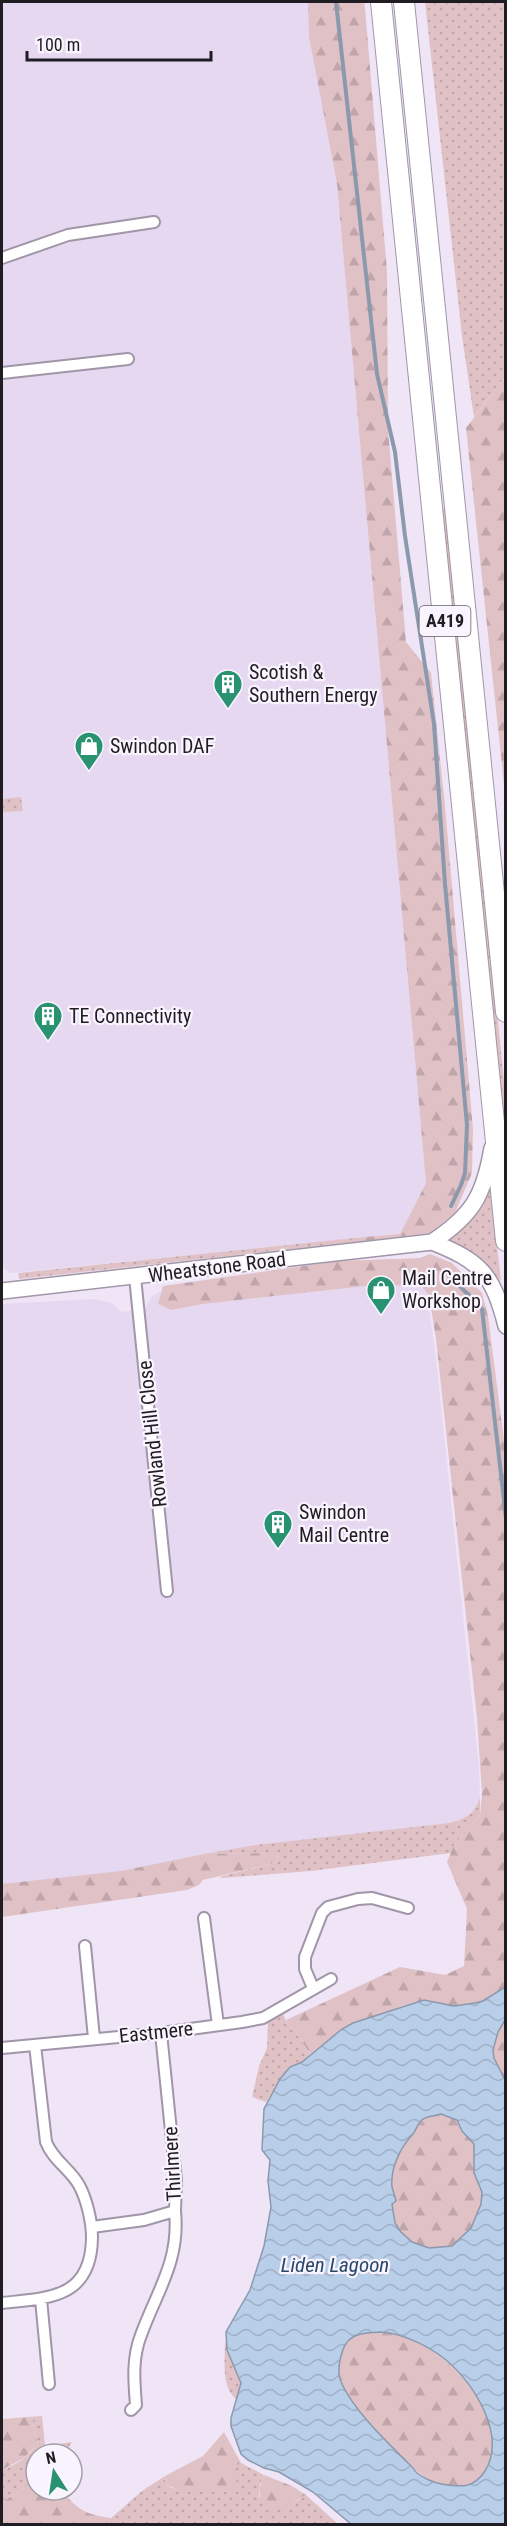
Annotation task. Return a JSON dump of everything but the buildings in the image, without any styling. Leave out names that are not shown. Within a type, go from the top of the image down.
[{"type":"highway","name":"A419","points":[[381,2],[506,1241]]},
{"type":"highway","name":"A419","points":[[404,2],[506,1012]]},
{"type":"main road","points":[[432,1242],[460,1222],[477,1200],[487,1176],[496,1127]]},
{"type":"main road","points":[[432,1242],[463,1256],[486,1276],[498,1295],[506,1326]]},
{"type":"main road","name":"Wheatstone Road","points":[[2,1291],[432,1242]]},
{"type":"main road","points":[[2,1286],[22,1289]]},
{"type":"street","points":[[2,258],[68,235],[154,222]]},
{"type":"street","points":[[2,372],[128,359]]},
{"type":"street","name":"Rowland Hill Close","points":[[135,1277],[167,1591]]},
{"type":"street","points":[[313,1988],[305,1969],[305,1958],[322,1913],[328,1907],[358,1899],[372,1898],[408,1908]]},
{"type":"street","name":"Eastmere","points":[[204,1918],[218,2025]]},
{"type":"street","name":"Eastmere","points":[[85,1946],[94,2038]]},
{"type":"street","name":"Eastmere","points":[[2,2048],[161,2033],[263,2018],[331,1979]]},
{"type":"street","name":"Thirlmere","points":[[92,2228],[144,2220],[175,2211],[176,2180],[161,2033]]},
{"type":"street","points":[[2,2303],[41,2299],[68,2291],[86,2273],[91,2258],[92,2228],[79,2186],[55,2159],[46,2142],[35,2045]]},
{"type":"street","points":[[131,2410],[136,2405],[134,2372],[141,2336],[171,2263],[176,2241],[175,2211]]},
{"type":"street","points":[[41,2299],[50,2384]]},
{"type":"shaded area","points":[[2,2],[308,2],[309,37],[337,184],[426,1183],[400,1234],[10,1273],[2,1266]]},
{"type":"shaded area","name":"Swindon Mail Centre","points":[[409,1260],[427,1293],[436,1359],[479,1768],[480,1797],[476,1811],[464,1819],[449,1823],[379,1832],[2,1899],[2,1304],[94,1299],[111,1303],[122,1312],[145,1309],[152,1296],[167,1288]]},
{"type":"green space","points":[[308,2],[364,2],[365,8],[387,271],[388,429],[406,642],[431,673],[473,1129],[472,1173],[455,1213],[430,1233],[355,1242],[355,1238],[400,1234],[426,1183],[337,184],[309,37]]},
{"type":"green space","points":[[425,2],[505,2],[505,377],[474,417],[462,336]]},
{"type":"green space","points":[[505,377],[505,794],[466,428]]},
{"type":"green space","points":[[441,509],[447,509],[505,1091],[505,1155]]},
{"type":"green space","points":[[21,797],[23,811],[2,812],[2,799]]},
{"type":"green space","points":[[490,1191],[501,1281],[477,1255],[449,1241],[473,1219],[482,1208]]},
{"type":"green space","points":[[355,1238],[355,1242],[19,1279],[18,1273]]},
{"type":"green space","points":[[430,1254],[452,1263],[482,1293],[488,1316],[506,1456],[506,1987],[483,2001],[475,2003],[455,2006],[424,2000],[402,2006],[384,2015],[353,2023],[310,2054],[286,2020],[400,1967],[445,1975],[464,1966],[467,1909],[447,1862],[454,1845],[480,1815],[482,1793],[477,1718],[436,1339],[429,1296],[421,1285],[365,1286],[202,1304],[171,1310],[158,1304],[163,1286],[338,1261],[420,1258]]},
{"type":"green space","points":[[480,1797],[480,1815],[454,1845],[451,1853],[311,1871],[222,1878],[219,1877],[278,1862],[277,1853],[204,1854],[256,1845],[449,1823],[469,1815]]},
{"type":"green space","points":[[277,1853],[278,1862],[203,1880],[199,1885],[187,1890],[2,1917],[2,1884],[121,1871],[204,1854]]},
{"type":"green space","points":[[283,2013],[287,2024],[295,2030],[310,2054],[302,2062],[290,2067],[266,2102],[252,2097],[259,2066],[267,2048],[268,2023]]},
{"type":"green space","points":[[505,2020],[505,2082],[497,2066],[494,2044]]},
{"type":"green space","points":[[442,2114],[457,2120],[462,2131],[474,2144],[474,2173],[482,2192],[481,2204],[471,2228],[452,2246],[429,2248],[412,2242],[395,2223],[392,2204],[396,2200],[392,2180],[397,2159],[419,2122],[425,2118]]},
{"type":"green space","points":[[380,2332],[418,2343],[442,2358],[462,2377],[478,2398],[490,2422],[494,2448],[492,2460],[479,2478],[459,2487],[447,2487],[434,2483],[411,2466],[381,2437],[345,2391],[338,2369],[342,2352],[350,2337],[361,2333]]},
{"type":"green space","points":[[225,2341],[241,2383],[236,2399],[231,2394],[226,2380]]},
{"type":"green space","points":[[42,2416],[45,2442],[38,2442],[32,2419],[27,2417]]},
{"type":"green space","points":[[27,2417],[32,2419],[38,2442],[24,2442],[24,2458],[2,2470],[2,2419]]},
{"type":"green space","points":[[224,2432],[241,2463],[233,2467],[237,2477],[235,2491],[190,2491],[166,2485],[165,2476],[203,2456]]},
{"type":"green space","points":[[24,2458],[24,2488],[2,2502],[2,2470]]},
{"type":"green space","points":[[241,2463],[264,2475],[260,2484],[259,2497],[293,2503],[306,2495],[338,2524],[122,2524],[110,2519],[142,2491],[165,2476],[166,2485],[171,2488],[217,2492],[234,2491],[233,2467]]},
{"type":"green space","points":[[264,2475],[292,2486],[306,2495],[285,2507],[269,2508],[261,2501],[260,2495]]},
{"type":"green space","points":[[24,2488],[24,2502],[72,2502],[94,2515],[120,2519],[122,2524],[2,2524],[2,2502]]},
{"type":"water","name":"Liden Lagoon","points":[[505,1987],[505,2020],[498,2032],[493,2050],[494,2058],[506,2082],[505,2524],[351,2524],[313,2492],[279,2472],[248,2460],[241,2454],[231,2426],[231,2418],[241,2383],[227,2350],[226,2332],[250,2290],[264,2246],[271,2207],[268,2181],[270,2160],[262,2150],[264,2109],[280,2079],[290,2067],[302,2062],[342,2029],[353,2023],[424,2000],[454,2006],[483,2001]],"holes":[[[441,2114],[457,2120],[462,2131],[474,2144],[474,2173],[482,2192],[481,2204],[471,2228],[452,2246],[429,2248],[412,2242],[395,2223],[392,2204],[396,2201],[392,2180],[400,2152],[419,2122]],[[380,2332],[423,2345],[446,2360],[467,2382],[484,2411],[490,2426],[492,2442],[491,2457],[485,2471],[476,2481],[455,2486],[436,2483],[419,2475],[354,2404],[341,2382],[339,2371],[345,2345],[356,2335]]]},
{"type":"waterway","points":[[336,2],[377,374],[395,452],[405,536],[434,724],[445,884],[467,1125],[465,1173],[451,1206]]},
{"type":"waterway","points":[[453,1279],[482,1309],[506,1518]]},
{"type":"place","name":"Scotish & Southern Energy","points":[[228,710]]},
{"type":"place","name":"Swindon DAF","points":[[89,772]]},
{"type":"place","name":"TE Connectivity","points":[[48,1042]]},
{"type":"place","name":"Mail Centre Workshop","points":[[381,1316]]},
{"type":"place","name":"Swindon Mail Centre","points":[[278,1550]]}]
